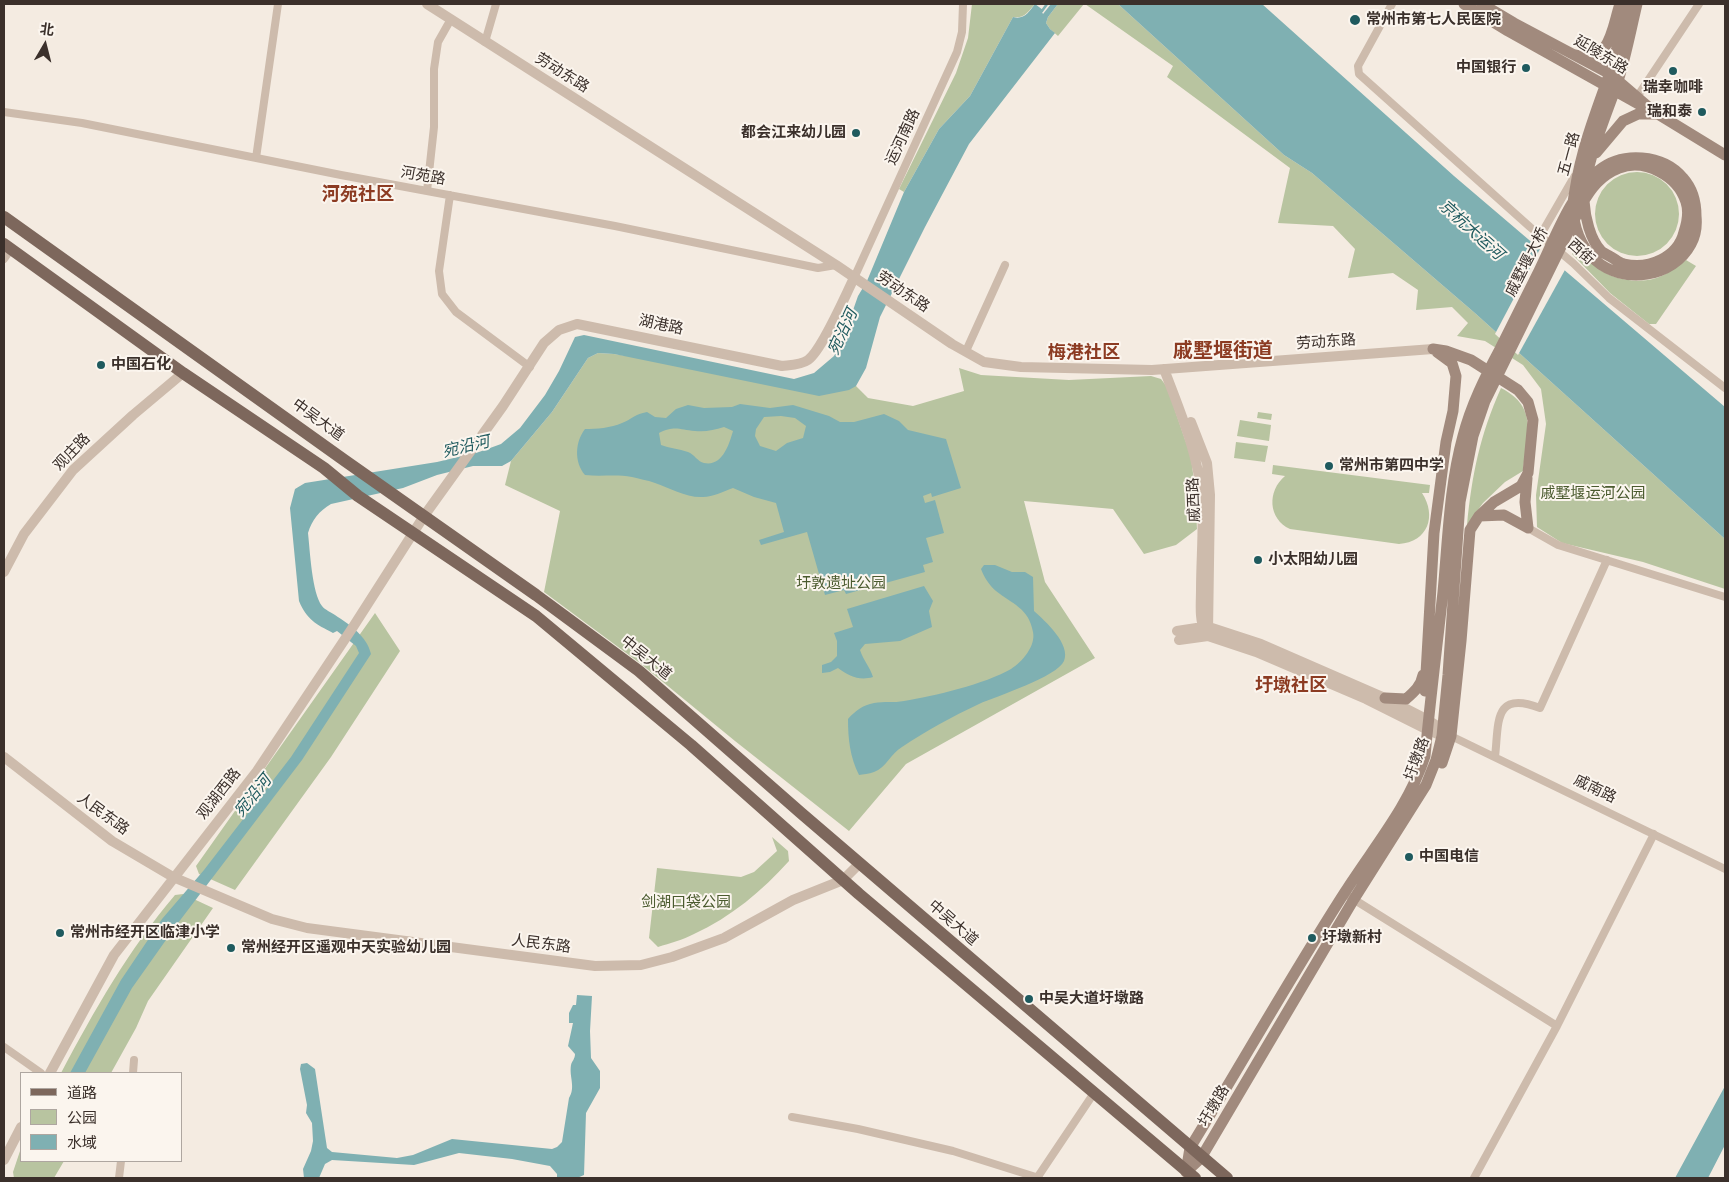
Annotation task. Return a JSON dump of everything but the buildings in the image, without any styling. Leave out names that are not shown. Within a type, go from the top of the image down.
[{"type":"main road","name":"延陵东路","points":[[1464,4],[1633,102],[1656,112]]},
{"type":"main road","name":"延陵东路","points":[[1482,4],[1614,77],[1656,112],[1725,155]]},
{"type":"main road","points":[[1582,56],[1594,55],[1604,50],[1620,4]]},
{"type":"main road","name":"五一路","points":[[1614,77],[1615,52],[1628,4]]},
{"type":"main road","name":"五一路","points":[[1637,4],[1610,89],[1578,168],[1573,206],[1577,234],[1592,258],[1620,274],[1642,270]]},
{"type":"main road","points":[[1570,53],[1604,59],[1615,52]]},
{"type":"main road","name":"五一路","points":[[1610,89],[1592,158],[1584,200],[1593,238],[1602,252],[1623,264],[1642,270]]},
{"type":"main road","points":[[1592,158],[1623,121],[1638,114],[1656,112]]},
{"type":"main road","name":"戚墅堰大桥","points":[[1449,591],[1460,502],[1473,436],[1485,401],[1591,188],[1604,176],[1620,167],[1638,165],[1653,168],[1670,177],[1680,190],[1686,203],[1687,215],[1680,243],[1668,257],[1642,270]]},
{"type":"main road","name":"中吴大道","points":[[4,217],[344,460],[536,594],[639,671],[860,864],[1226,1178]]},
{"type":"main road","points":[[6,250],[324,468],[358,496],[536,616],[691,745],[842,880],[1188,1176]]},
{"type":"main road","points":[[1433,349],[1446,351],[1471,360],[1518,390],[1528,402],[1533,420],[1525,502],[1528,528]]},
{"type":"main road","points":[[1428,723],[1425,696],[1434,533],[1456,376],[1452,363],[1433,349]]},
{"type":"main road","points":[[1445,733],[1461,641],[1470,530],[1478,516],[1494,502],[1521,486],[1528,472]]},
{"type":"main road","points":[[1478,516],[1504,515],[1528,528]]},
{"type":"main road","name":"圩墩路","points":[[1188,1176],[1190,1148],[1349,896],[1416,782],[1425,756],[1441,606],[1449,591]]},
{"type":"main road","name":"圩墩路","points":[[1188,1176],[1201,1158],[1349,896],[1412,805],[1428,788],[1439,772],[1445,733],[1449,591]]},
{"type":"main road","points":[[1385,698],[1406,699],[1417,689],[1422,680],[1428,645],[1441,606]]},
{"type":"street","points":[[256,158],[278,4]]},
{"type":"street","name":"劳动东路","points":[[427,4],[836,265],[952,344],[984,362],[1021,367],[1168,369],[1433,349]]},
{"type":"street","points":[[485,42],[496,4]]},
{"type":"street","name":"运河南路","points":[[858,280],[957,52],[962,32],[964,4]]},
{"type":"street","name":"西街","points":[[1392,4],[1358,66],[1360,74],[1540,236],[1573,262],[1609,298],[1725,388]]},
{"type":"street","points":[[1638,97],[1699,4]]},
{"type":"street","points":[[426,191],[434,127],[434,69],[438,42],[451,19]]},
{"type":"street","name":"河苑路","points":[[4,112],[82,123],[615,226],[818,268],[836,265]]},
{"type":"street","points":[[1540,236],[1578,168]]},
{"type":"street","points":[[450,195],[439,271],[442,294],[456,312],[530,367]]},
{"type":"street","points":[[966,352],[1005,265]]},
{"type":"street","name":"湖港路","points":[[424,516],[474,448],[530,367],[544,343],[559,330],[577,324],[782,366],[796,364],[807,360],[817,350],[858,280]]},
{"type":"street","name":"戚西路","points":[[1168,369],[1198,465],[1202,498],[1201,606],[1207,630]]},
{"type":"street","name":"观庄路","points":[[4,572],[24,534],[73,470],[133,415],[183,373]]},
{"type":"street","points":[[413,533],[424,516]]},
{"type":"street","points":[[1528,528],[1558,545],[1725,597]]},
{"type":"street","name":"观湖西路","points":[[51,1072],[114,955],[257,771],[354,627],[413,533]]},
{"type":"street","points":[[1496,757],[1500,712],[1508,704],[1524,702],[1540,708],[1607,560]]},
{"type":"street","name":"戚南路","points":[[1207,630],[1366,699],[1428,723]]},
{"type":"street","name":"戚南路","points":[[1178,636],[1207,630],[1261,644],[1385,698],[1445,733],[1725,869]]},
{"type":"street","name":"人民东路","points":[[4,758],[112,841],[173,877],[272,918],[307,928],[595,966],[641,966],[724,938],[793,900],[842,880],[860,864]]},
{"type":"street","points":[[1474,1178],[1557,1026],[1654,834]]},
{"type":"street","points":[[1349,896],[1557,1026]]},
{"type":"street","points":[[4,1047],[40,1072]]},
{"type":"street","points":[[133,1072],[134,1060]]},
{"type":"street","points":[[792,1117],[953,1150],[1038,1178],[1094,1094]]},
{"type":"street","points":[[4,1160],[20,1129]]},
{"type":"street","points":[[118,1178],[121,1162]]},
{"type":"green space","points":[[972,4],[1035,4],[1023,16],[1013,17],[970,96],[939,129],[904,192],[899,189],[956,73],[968,38]]},
{"type":"green space","points":[[1058,4],[1084,4],[1058,36],[1046,23],[1048,17]]},
{"type":"green space","name":"戚墅堰运河公园","points":[[1085,4],[1118,4],[1284,155],[1312,173],[1476,314],[1725,539],[1725,589],[1643,562],[1562,543],[1537,527],[1536,495],[1546,424],[1541,389],[1523,365],[1485,341],[1457,336],[1468,323],[1452,307],[1416,310],[1418,290],[1393,273],[1348,278],[1355,249],[1333,226],[1278,223],[1290,168],[1167,77],[1173,66]]},
{"type":"green space","points":[[1637,172],[1653,175],[1667,184],[1676,198],[1679,214],[1676,230],[1667,244],[1653,253],[1637,256],[1621,253],[1607,244],[1598,230],[1595,214],[1598,198],[1607,184],[1621,175]]},
{"type":"green space","points":[[1577,245],[1588,259],[1605,273],[1629,280],[1637,281],[1658,278],[1686,260],[1696,266],[1656,324],[1649,324],[1610,293],[1572,254]]},
{"type":"green space","name":"圩敦遗址公园","points":[[598,353],[820,386],[843,366],[856,386],[868,398],[913,406],[964,391],[959,368],[981,375],[1069,380],[1151,376],[1161,379],[1167,387],[1191,457],[1197,529],[1176,545],[1144,554],[1113,509],[1024,501],[1045,582],[1095,658],[906,764],[849,831],[641,664],[544,592],[560,511],[505,485],[511,461],[552,412],[588,358]]},
{"type":"green space","points":[[1501,388],[1521,404],[1526,414],[1528,435],[1523,471],[1505,482],[1483,503],[1467,525],[1471,489],[1478,455]]},
{"type":"green space","points":[[1258,412],[1272,414],[1271,420],[1257,418]]},
{"type":"green space","points":[[1240,420],[1271,425],[1269,441],[1237,436]]},
{"type":"green space","points":[[1236,442],[1268,446],[1265,462],[1234,458]]},
{"type":"green space","points":[[1273,465],[1430,485],[1429,493],[1422,493],[1429,510],[1427,526],[1417,538],[1399,544],[1290,529],[1277,519],[1274,512],[1272,504],[1275,489],[1285,476],[1272,474]]},
{"type":"green space","points":[[375,613],[400,651],[331,757],[235,890],[199,874],[196,866]]},
{"type":"green space","name":"剑湖口袋公园","points":[[772,837],[788,851],[789,861],[768,883],[745,902],[721,920],[681,940],[658,947],[649,938],[657,868],[741,877],[754,872],[777,851]]},
{"type":"green space","points":[[183,894],[213,908],[148,1001],[136,1028],[112,1072],[62,1072],[99,1004],[127,959],[175,895]]},
{"type":"green space","points":[[20,1151],[20,1162],[63,1162],[54,1178],[14,1178],[13,1172]]},
{"type":"water","points":[[1035,4],[1043,10],[1043,14],[1051,4],[1058,4],[1048,17],[1046,23],[1055,33],[969,144],[880,317],[866,368],[856,386],[849,390],[819,396],[614,354],[598,353],[588,358],[552,412],[511,461],[502,466],[473,466],[437,475],[403,488],[331,504],[320,513],[314,520],[308,533],[316,592],[325,609],[362,636],[371,654],[302,760],[178,923],[132,988],[86,1072],[71,1072],[121,980],[162,919],[204,870],[291,757],[359,653],[356,646],[337,631],[333,633],[313,621],[305,613],[299,601],[290,508],[295,489],[305,483],[437,462],[479,452],[501,444],[520,428],[545,395],[575,337],[584,335],[794,379],[814,373],[834,356],[904,192],[939,129],[970,96],[1013,17],[1023,16]]},
{"type":"water","name":"京杭大运河","points":[[1118,4],[1262,4],[1454,176],[1725,407],[1725,539],[1476,314],[1312,173],[1284,155]]},
{"type":"water","points":[[740,404],[770,408],[793,405],[829,416],[840,422],[854,422],[884,414],[899,421],[908,430],[946,439],[961,488],[932,497],[931,493],[923,496],[925,503],[935,500],[944,533],[926,538],[933,562],[923,565],[925,572],[846,594],[844,590],[825,595],[807,532],[761,545],[759,540],[784,532],[776,503],[754,497],[733,488],[707,497],[697,497],[632,477],[585,475],[581,470],[577,452],[579,440],[585,429],[613,426],[647,412],[655,417],[666,418],[676,409],[688,405],[704,408],[732,407]],"holes":[[[781,416],[795,418],[806,426],[803,438],[787,443],[776,451],[760,446],[755,436],[756,429],[764,417]],[[724,427],[733,431],[724,454],[716,462],[704,463],[688,452],[661,445],[659,433],[669,429],[703,431]]]},
{"type":"water","points":[[984,565],[995,565],[1012,572],[1025,572],[1033,577],[1034,611],[1056,633],[1064,647],[1064,661],[1059,667],[1039,680],[979,704],[920,735],[898,750],[878,770],[859,775],[852,755],[848,726],[848,719],[856,711],[874,703],[916,699],[988,680],[1011,669],[1020,662],[1030,648],[1033,632],[1028,617],[1019,607],[991,586],[981,569]]},
{"type":"water","points":[[924,586],[933,601],[929,611],[932,627],[900,641],[865,644],[860,650],[873,677],[854,677],[838,668],[822,673],[822,665],[831,662],[837,656],[837,641],[834,633],[853,627],[847,609]]},
{"type":"water","points":[[577,995],[592,996],[591,1058],[600,1071],[600,1088],[586,1113],[584,1175],[577,1178],[557,1178],[557,1174],[550,1166],[512,1159],[459,1153],[414,1165],[332,1160],[325,1164],[319,1178],[304,1178],[303,1169],[313,1141],[312,1123],[306,1113],[307,1105],[300,1069],[301,1064],[307,1063],[315,1069],[327,1148],[332,1152],[397,1158],[413,1155],[452,1139],[552,1149],[557,1147],[562,1142],[572,1090],[571,1065],[575,1054],[568,1046],[573,1023],[569,1023],[569,1013],[573,1005],[576,1005]]},
{"type":"water","points":[[1725,1086],[1725,1145],[1708,1178],[1675,1178]]},
{"type":"pier","points":[[1541,247],[1566,268],[1518,355],[1495,334]]},
{"type":"waterway","name":"宛沿河","points":[[1042,11],[1047,4]]},
{"type":"place","name":"常州市第七人民医院","points":[[1355,20]]},
{"type":"place","name":"中国银行","points":[[1526,68]]},
{"type":"place","name":"瑞幸咖啡","points":[[1673,71]]},
{"type":"place","name":"瑞和泰","points":[[1702,112]]},
{"type":"place","name":"都会江来幼儿园","points":[[856,133]]},
{"type":"place","name":"中国石化","points":[[101,365]]},
{"type":"place","name":"常州市第四中学","points":[[1329,466]]},
{"type":"place","name":"小太阳幼儿园","points":[[1258,560]]},
{"type":"place","name":"中国电信","points":[[1409,857]]},
{"type":"place","name":"常州市经开区临津小学","points":[[60,933]]},
{"type":"place","name":"圩墩新村","points":[[1312,938]]},
{"type":"place","name":"常州经开区遥观中天实验幼儿园","points":[[231,948]]},
{"type":"place","name":"中吴大道圩墩路","points":[[1029,999]]},
{"type":"district","name":"河苑社区","points":[[358,195]]},
{"type":"district","name":"戚墅堰街道","points":[[1223,351]]},
{"type":"district","name":"梅港社区","points":[[1084,353]]},
{"type":"district","name":"圩墩社区","points":[[1291,686]]}]
